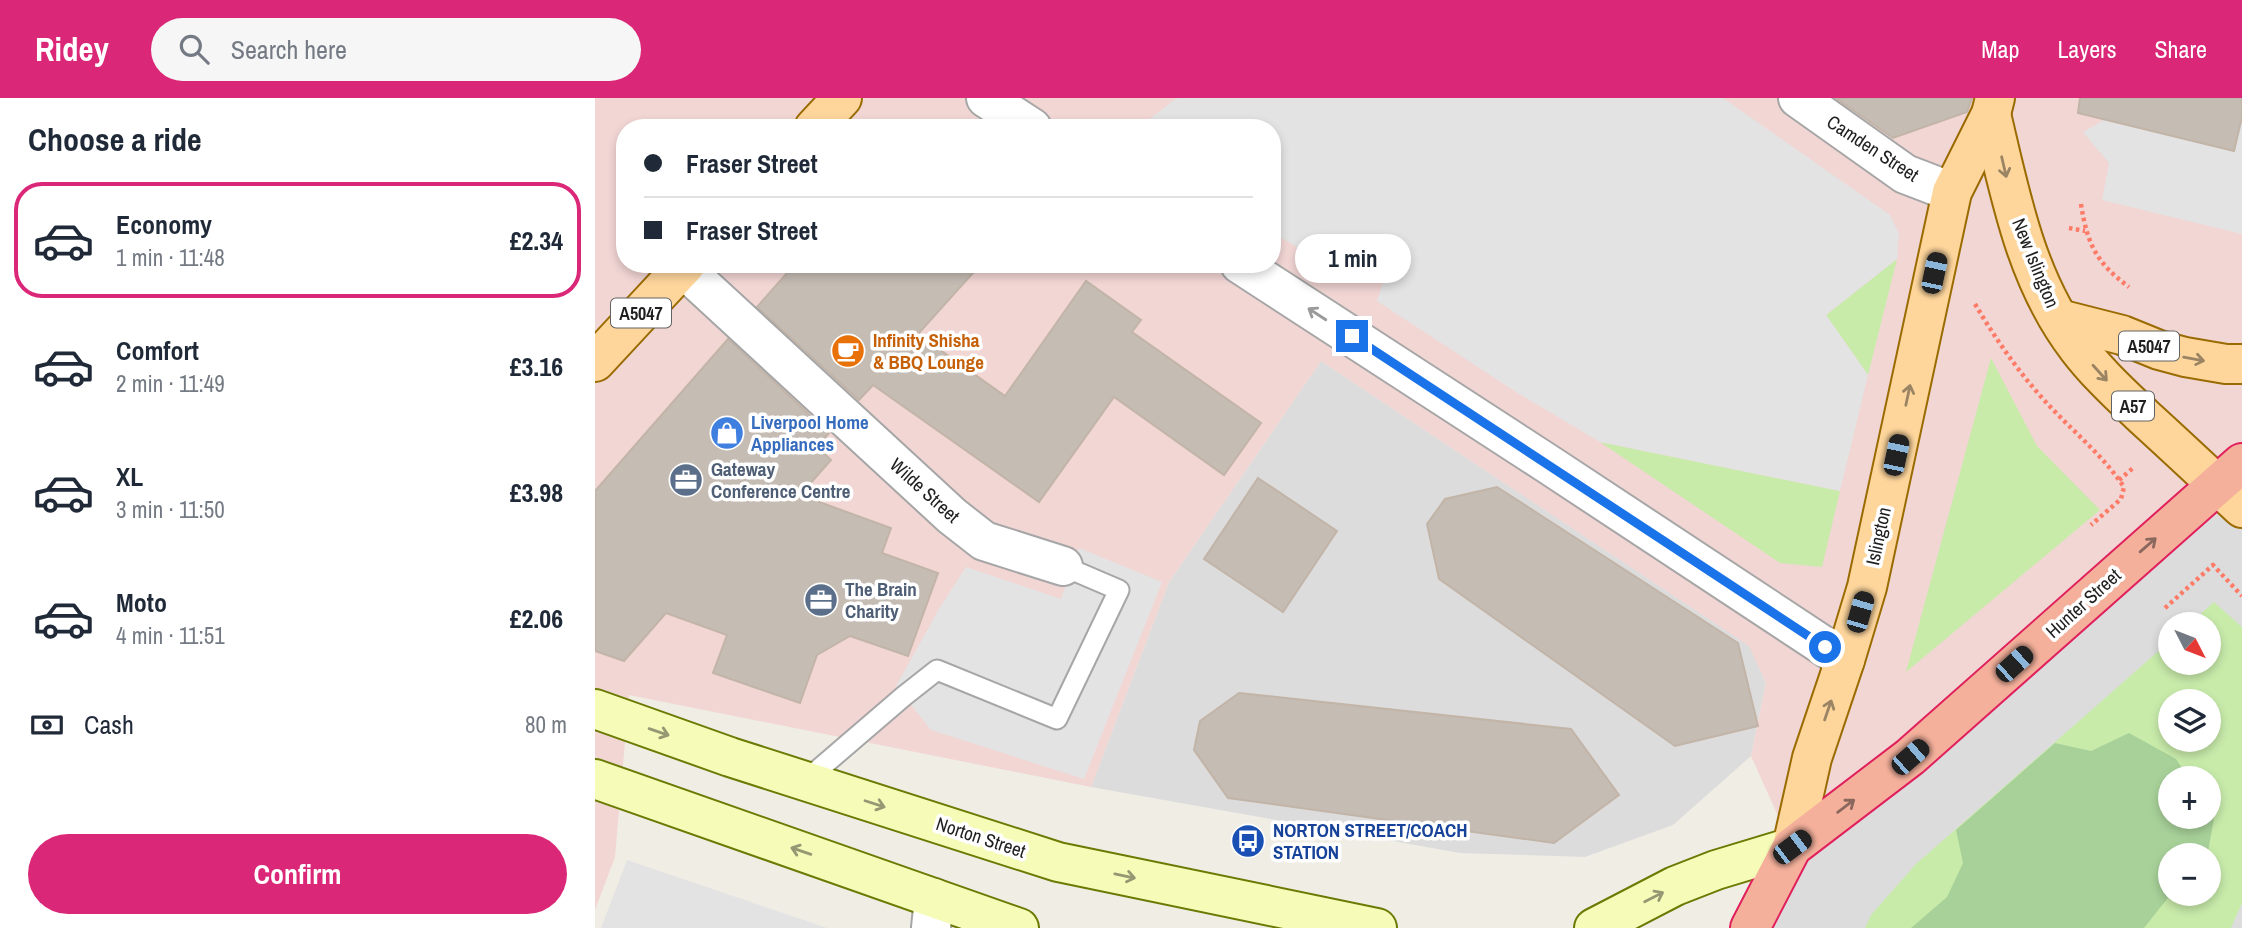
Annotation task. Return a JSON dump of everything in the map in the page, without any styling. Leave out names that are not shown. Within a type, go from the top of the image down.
[{"type":"highway","name":"Hunter Street","points":[[1792,847],[1910,757],[2234,485]]},
{"type":"highway","name":"Islington","points":[[1750,928],[1792,847]]},
{"type":"main road","points":[[822,119],[842,98]]},
{"type":"main road","name":"Islington","points":[[1792,847],[1812,758],[1867,587],[1951,192],[1993,106]]},
{"type":"main road","name":"New Islington","points":[[1993,106],[2008,184],[2029,254],[2059,319],[2077,347],[2105,379],[2234,485]]},
{"type":"main road","name":"A5047","points":[[595,362],[678,273]]},
{"type":"main road","name":"A5047","points":[[2059,319],[2122,335],[2185,357],[2242,364]]},
{"type":"main road","name":"Norton Street","points":[[595,709],[805,781],[1058,862],[1377,928]]},
{"type":"main road","points":[[595,779],[933,913],[1019,928]]},
{"type":"main road","points":[[1594,928],[1675,886],[1716,870],[1792,847]]},
{"type":"street","points":[[986,98],[1018,119]]},
{"type":"street","name":"Camden Street","points":[[1798,98],[1905,174],[1951,192]]},
{"type":"street","name":"Wilde Street","points":[[692,273],[952,516],[983,541],[1063,566]]},
{"type":"street","points":[[1254,273],[1845,660]]},
{"type":"lane","points":[[805,781],[937,670],[1057,719],[1119,590],[1063,566]]},
{"type":"path","points":[[2081,204],[2085,231],[2093,249],[2105,265],[2130,288]]},
{"type":"path","points":[[1969,310],[1971,298],[1989,329],[2023,375],[2108,466],[2124,487],[2121,499],[2091,525]]},
{"type":"path","points":[[2165,608],[2213,565],[2242,596]]},
{"type":"shaded area","points":[[595,98],[2242,98],[2242,463],[1792,847],[1751,756],[1766,683],[1749,646],[1321,361],[1169,582],[1091,787],[629,695],[615,857],[595,910]]},
{"type":"shaded area","points":[[1177,98],[1723,98],[1890,215],[1899,234],[1897,259],[1826,315],[1868,375],[1840,491],[1600,442],[1516,392],[1377,301],[1383,282],[1365,270],[1351,262],[1337,272],[1281,238],[1281,119],[1150,119]]},
{"type":"shaded area","points":[[2242,117],[2242,234],[2102,200],[2109,163],[2083,132],[2104,120],[2233,151]]},
{"type":"shaded area","points":[[1321,361],[1750,646],[1766,683],[1751,756],[1673,825],[1585,857],[1460,853],[1091,787],[1169,582]]},
{"type":"shaded area","points":[[2242,463],[2242,928],[1750,928],[1792,847]]},
{"type":"shaded area","points":[[1079,548],[1162,582],[1084,779],[931,730],[896,686],[966,567],[1061,599]]},
{"type":"shaded area","points":[[627,860],[827,928],[601,928]]},
{"type":"green space","points":[[1897,259],[1868,375],[1826,315]]},
{"type":"green space","points":[[1991,358],[2037,446],[2100,510],[1906,672]]},
{"type":"green space","points":[[1600,442],[1840,491],[1822,567],[1780,563]]},
{"type":"green space","points":[[2214,602],[2242,627],[2242,903],[2231,928],[1865,928],[1871,915],[1916,864],[2158,652],[2158,676],[2221,676],[2221,612],[2203,612]]},
{"type":"green space","points":[[2129,733],[2158,749],[2158,752],[2176,759],[2181,766],[2158,766],[2158,829],[2212,829],[2209,843],[2158,843],[2158,906],[2161,906],[2144,928],[1911,928],[1947,897],[1963,863],[1956,830],[2055,743],[2091,751]]},
{"type":"building","points":[[1836,98],[1972,98],[1967,112],[1893,138]]},
{"type":"building","points":[[2080,98],[2242,98],[2242,117],[2234,151],[2078,113]]},
{"type":"building","points":[[787,273],[973,273],[918,334],[1005,396],[1086,281],[1141,320],[1132,332],[1261,423],[1224,475],[1114,397],[1039,502],[873,385],[859,400],[757,307]]},
{"type":"building","points":[[728,339],[829,433],[817,447],[831,460],[800,495],[891,528],[882,553],[938,573],[908,656],[850,636],[817,655],[800,703],[713,673],[727,635],[666,613],[624,661],[595,651],[595,491]]},
{"type":"building","points":[[1258,478],[1337,531],[1283,612],[1204,559]]},
{"type":"building","points":[[1497,487],[1738,643],[1758,726],[1675,746],[1439,579],[1427,524],[1445,499]]},
{"type":"building","points":[[1239,693],[1571,729],[1619,795],[1554,843],[1228,798],[1194,750],[1200,721]]},
{"type":"place","name":"Infinity Shisha & BBQ Lounge","points":[[848,351]]},
{"type":"place","name":"Liverpool Home Appliances","points":[[727,433]]},
{"type":"place","name":"Gateway Conference Centre","points":[[686,480]]},
{"type":"place","name":"The Brain Charity","points":[[821,600]]},
{"type":"place","name":"NORTON STREET/COACH STATION","points":[[1248,841]]},
{"type":"route","points":[[1352,336],[1825,647]]}]
